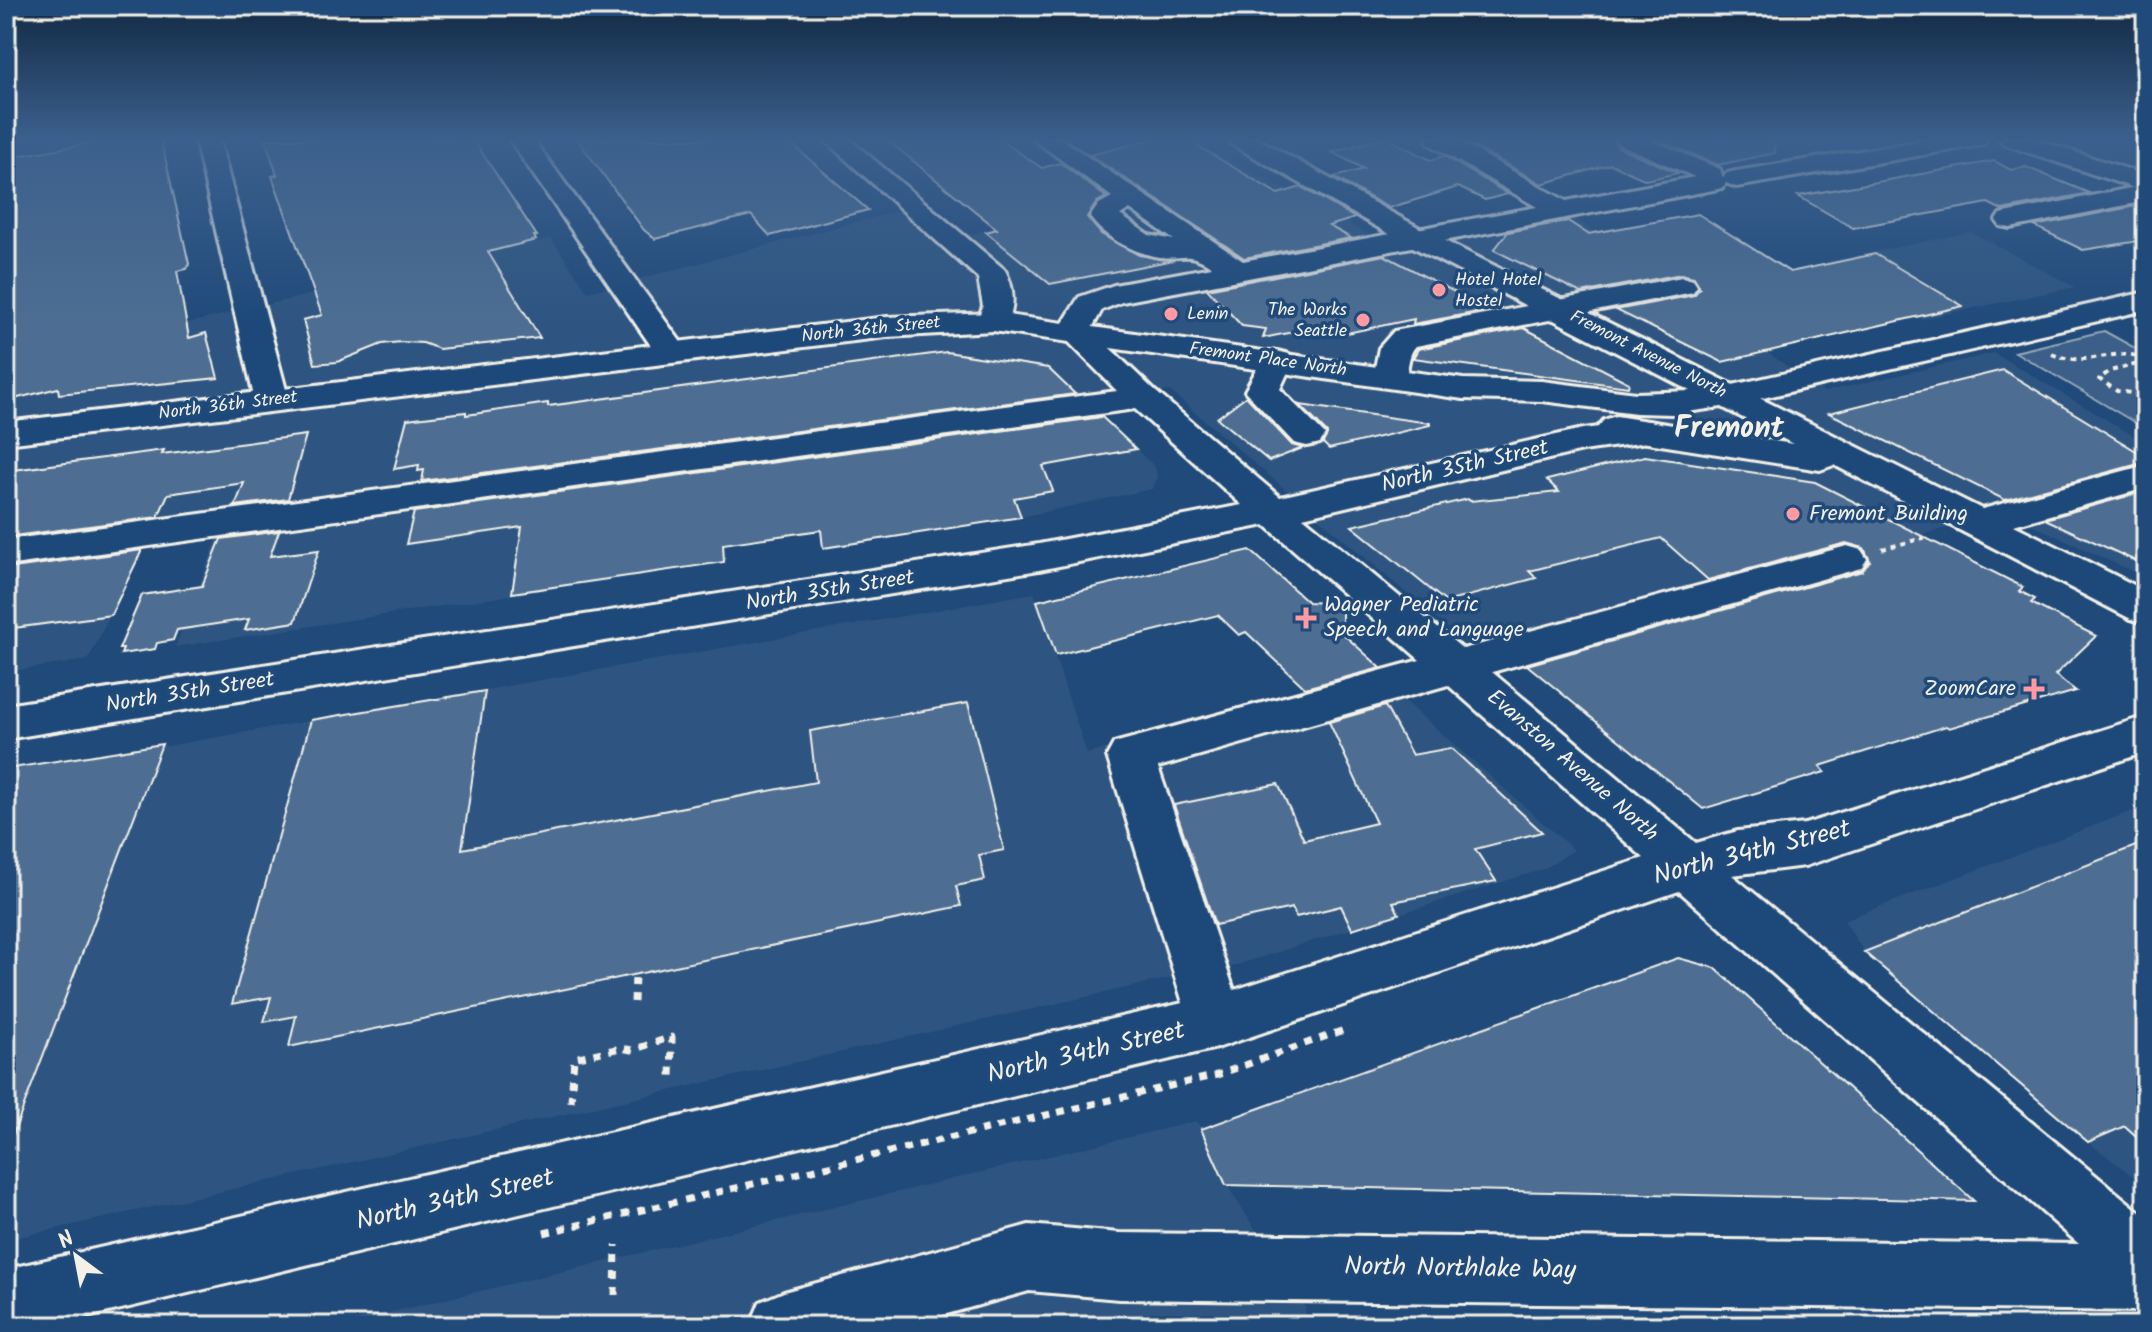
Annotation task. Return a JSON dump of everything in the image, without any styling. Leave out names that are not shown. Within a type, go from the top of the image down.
[{"type":"main road","points":[[222,201],[272,401]]},
{"type":"main road","points":[[565,201],[672,352]]},
{"type":"main road","points":[[907,201],[993,275],[998,306],[993,322]]},
{"type":"main road","points":[[1124,201],[1104,217],[1150,248],[1168,250],[1201,246],[1238,271]]},
{"type":"main road","name":"Fremont Avenue North","points":[[1351,201],[1417,238],[2146,609]]},
{"type":"main road","points":[[1547,201],[1562,210]]},
{"type":"main road","points":[[1074,331],[1085,309],[1105,296],[1607,201]]},
{"type":"main road","points":[[2010,220],[2105,201]]},
{"type":"main road","points":[[1390,378],[1395,348],[1405,338],[1682,286]]},
{"type":"main road","points":[[1728,396],[2146,301]]},
{"type":"main road","name":"North 36th Street","points":[[6,433],[901,326],[993,322],[1074,331]]},
{"type":"main road","name":"Fremont Place North","points":[[1074,331],[1463,389],[1542,391],[1658,404],[1728,396]]},
{"type":"main road","name":"Evanston Avenue North","points":[[1074,331],[1143,398],[1270,510],[2146,1259]]},
{"type":"main road","points":[[1277,361],[1262,391],[1307,435]]},
{"type":"main road","name":"Fremont Place North","points":[[1463,389],[1548,418],[1772,450],[1876,471]]},
{"type":"main road","points":[[6,553],[1143,398]]},
{"type":"main road","name":"North 35th Street","points":[[6,722],[1039,557],[1270,510],[1583,440],[1648,432]]},
{"type":"main road","points":[[1978,523],[2146,476]]},
{"type":"main road","points":[[1217,1022],[1131,756],[1863,554]]},
{"type":"main road","name":"North 34th Street","points":[[6,1303],[1217,1022],[1633,883],[1738,852],[1805,845],[2146,734]]},
{"type":"main road","name":"North Northlake Way","points":[[784,1326],[1029,1258],[1119,1266],[2146,1278]]},
{"type":"path","points":[[2052,354],[2068,362],[2084,362],[2105,360],[2130,351],[2146,360]]},
{"type":"path","points":[[2146,360],[2110,371],[2099,379],[2117,391],[2146,395]]},
{"type":"path","points":[[1863,554],[1932,536]]},
{"type":"path","points":[[634,1002],[635,975]]},
{"type":"path","points":[[571,1102],[574,1058],[621,1048],[632,1050],[672,1037],[671,1079]]},
{"type":"path","points":[[615,1295],[616,1245]]},
{"type":"shaded area","points":[[1090,201],[1307,201],[1400,252],[1576,219],[1824,392],[1994,353],[2146,443],[2146,578],[2005,512],[1480,656],[1170,391],[6,548],[6,358],[133,336],[551,238],[588,292],[914,207],[953,239]]},
{"type":"shaded area","points":[[1971,232],[2075,287],[1922,319],[1825,262]]},
{"type":"shaded area","points":[[2104,331],[2146,354],[2146,429],[2015,352]]},
{"type":"shaded area","points":[[1094,409],[1155,467],[1157,477],[1152,489],[1021,517],[823,548],[808,452]]},
{"type":"shaded area","points":[[720,464],[726,562],[175,647],[219,534]]},
{"type":"shaded area","points":[[145,544],[88,660],[6,672],[6,561]]},
{"type":"shaded area","points":[[1034,593],[1087,754],[1374,674],[1574,850],[1544,869],[1217,971],[1166,979],[6,1240],[6,769],[162,744],[167,746]]},
{"type":"shaded area","points":[[2146,806],[2146,1186],[2088,1142],[1864,952],[1844,920]]},
{"type":"shaded area","points":[[1678,958],[1715,968],[1974,1201],[1227,1185],[1305,1307],[1307,1326],[333,1326],[1197,1121],[1202,1128]]},
{"type":"building","points":[[6,201],[175,201],[189,264],[187,269],[177,271],[189,338],[206,333],[218,378],[59,394],[58,388],[6,401]]},
{"type":"building","points":[[281,201],[514,201],[537,236],[534,236],[536,240],[488,252],[540,338],[439,349],[423,343],[382,344],[337,362],[315,364],[303,320],[322,315]]},
{"type":"building","points":[[623,201],[858,201],[868,210],[770,236],[751,215],[655,239],[644,230]]},
{"type":"building","points":[[963,201],[1099,201],[1087,217],[1101,234],[1139,255],[1174,260],[1050,284],[986,232],[997,229]]},
{"type":"building","points":[[1159,201],[1326,201],[1355,218],[1329,226],[1351,238],[1244,258]]},
{"type":"building","points":[[1377,201],[1411,201],[1389,208]]},
{"type":"building","points":[[1807,201],[2047,201],[2002,210],[1988,203],[1853,228]]},
{"type":"building","points":[[2146,204],[2146,240],[2083,250],[2034,226]]},
{"type":"building","points":[[1698,214],[1790,272],[1875,254],[1963,306],[1722,362],[1616,310],[1694,295],[1700,288],[1694,277],[1681,274],[1581,293],[1494,250],[1508,232],[1568,221],[1588,234]]},
{"type":"building","points":[[1384,255],[1489,310],[1413,324],[1414,319],[1333,336],[1331,333],[1315,336],[1308,329],[1263,338],[1266,329],[1242,326],[1207,289]]},
{"type":"building","points":[[1524,328],[1629,383],[1628,387],[1413,358],[1418,349]]},
{"type":"building","points":[[947,352],[1048,368],[1075,394],[422,481],[424,470],[418,471],[419,465],[394,469],[407,419],[466,412],[466,415],[548,403],[548,406]]},
{"type":"building","points":[[2003,370],[2146,457],[2146,462],[2005,500],[1829,413]]},
{"type":"building","points":[[1246,396],[1292,445],[1303,448],[1269,461],[1217,418]]},
{"type":"building","points":[[1300,405],[1430,425],[1329,449],[1323,443],[1327,433]]},
{"type":"building","points":[[1102,417],[1136,449],[1043,466],[1053,491],[1014,498],[1021,517],[823,548],[821,530],[723,544],[724,562],[512,593],[522,527],[406,544],[414,512]]},
{"type":"building","points":[[306,435],[288,499],[235,506],[244,483],[168,494],[158,517],[6,537],[6,471]]},
{"type":"building","points":[[1645,456],[1815,482],[2023,587],[2019,591],[2035,599],[2031,603],[2096,636],[2055,675],[2076,691],[1949,728],[1946,726],[1820,766],[1825,772],[1703,809],[1527,665],[1862,571],[1870,561],[1864,548],[1846,543],[1708,580],[1661,538],[1529,571],[1536,578],[1446,602],[1352,526],[1468,499],[1559,492],[1547,480]]},
{"type":"building","points":[[2146,491],[2146,566],[2045,519]]},
{"type":"building","points":[[279,531],[270,556],[319,550],[295,622],[245,630],[249,619],[177,630],[173,640],[157,643],[155,649],[121,654],[123,649],[119,649],[142,595],[202,586],[221,539]]},
{"type":"building","points":[[142,550],[111,615],[6,629],[6,569]]},
{"type":"building","points":[[1250,550],[1308,602],[1329,603],[1342,612],[1342,633],[1381,668],[1305,688],[1246,632],[1239,635],[1218,615],[1056,655],[1037,601]]},
{"type":"building","points":[[485,691],[462,849],[816,782],[810,731],[968,703],[1004,850],[979,855],[985,880],[956,886],[961,906],[289,1047],[296,1016],[264,1022],[271,997],[232,1004],[311,720]]},
{"type":"building","points":[[1385,706],[1412,755],[1451,748],[1542,832],[1475,849],[1496,881],[1393,902],[1399,914],[1352,929],[1341,906],[1296,917],[1292,908],[1215,925],[1174,805],[1278,784],[1304,840],[1376,823],[1329,722]]},
{"type":"building","points":[[162,744],[9,1145],[6,1145],[6,769]]},
{"type":"building","points":[[2146,842],[2146,1145],[2125,1126],[2088,1142],[1864,952]]},
{"type":"building","points":[[1678,958],[1715,968],[1974,1201],[1226,1185],[1201,1129]]},
{"type":"place","name":"Hotel Hotel Hostel","points":[[1439,290]]},
{"type":"place","name":"Lenin","points":[[1171,314]]},
{"type":"place","name":"The Works Seattle","points":[[1363,320]]},
{"type":"place","name":"Fremont Building","points":[[1793,514]]},
{"type":"place","name":"Wagner Pediatric Speech and Language","points":[[1306,618]]},
{"type":"place","name":"ZoomCare","points":[[2034,689]]},
{"type":"district","name":"Fremont","points":[[1729,429]]}]
